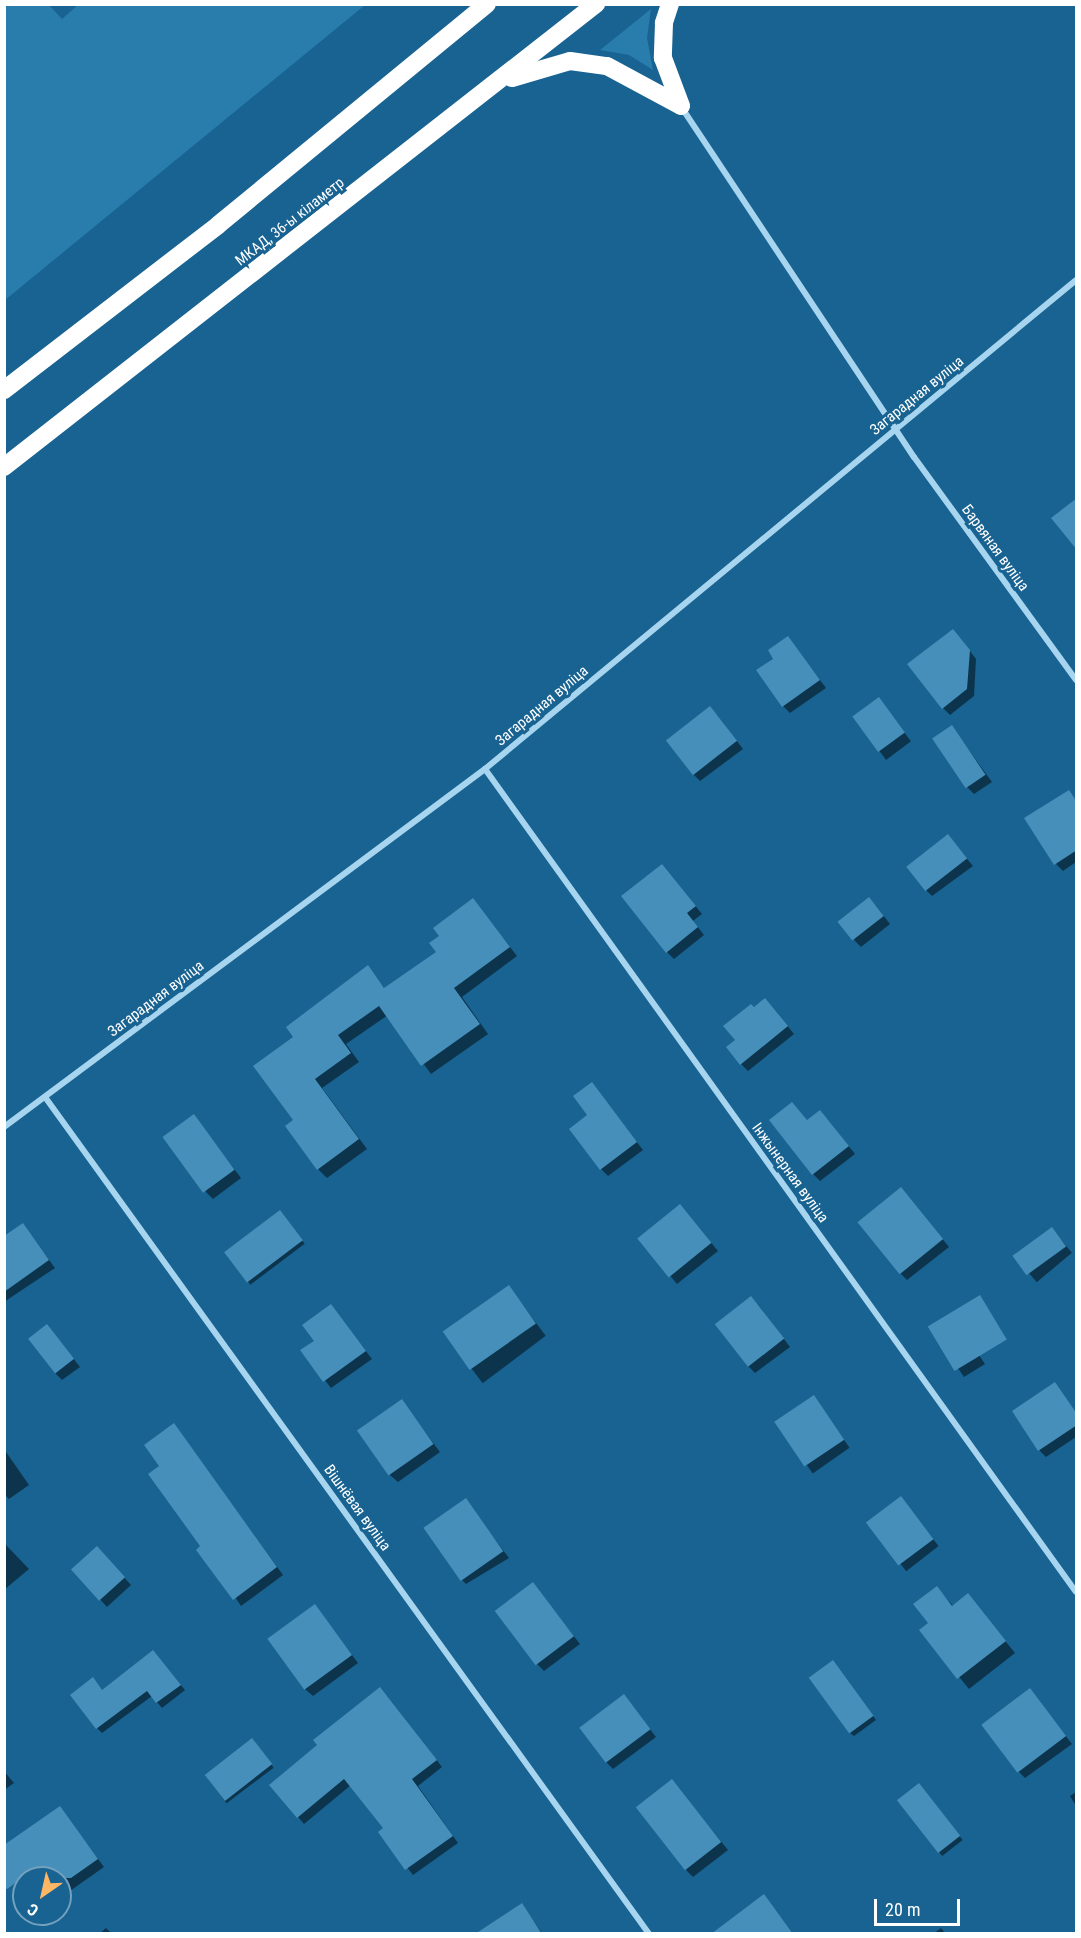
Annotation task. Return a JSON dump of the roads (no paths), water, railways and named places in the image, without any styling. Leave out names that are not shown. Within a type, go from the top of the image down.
[{"type":"highway","points":[[4,390],[218,225],[487,4]]},
{"type":"highway","name":"МКАД, 36-ы кіламетр","points":[[4,467],[500,82],[596,4]]},
{"type":"highway","points":[[670,4],[664,23],[663,58],[681,106]]},
{"type":"highway","points":[[500,82],[570,61],[607,66],[681,106]]},
{"type":"street","name":"Барвяная вуліца","points":[[681,106],[895,429],[1077,680]]},
{"type":"street","name":"Загарадная вуліца","points":[[4,1126],[485,769],[1077,280]]},
{"type":"street","name":"Інжынерная вуліца","points":[[485,769],[1077,1592]]},
{"type":"street","name":"Вішнёвая вуліца","points":[[45,1097],[650,1934]]}]
